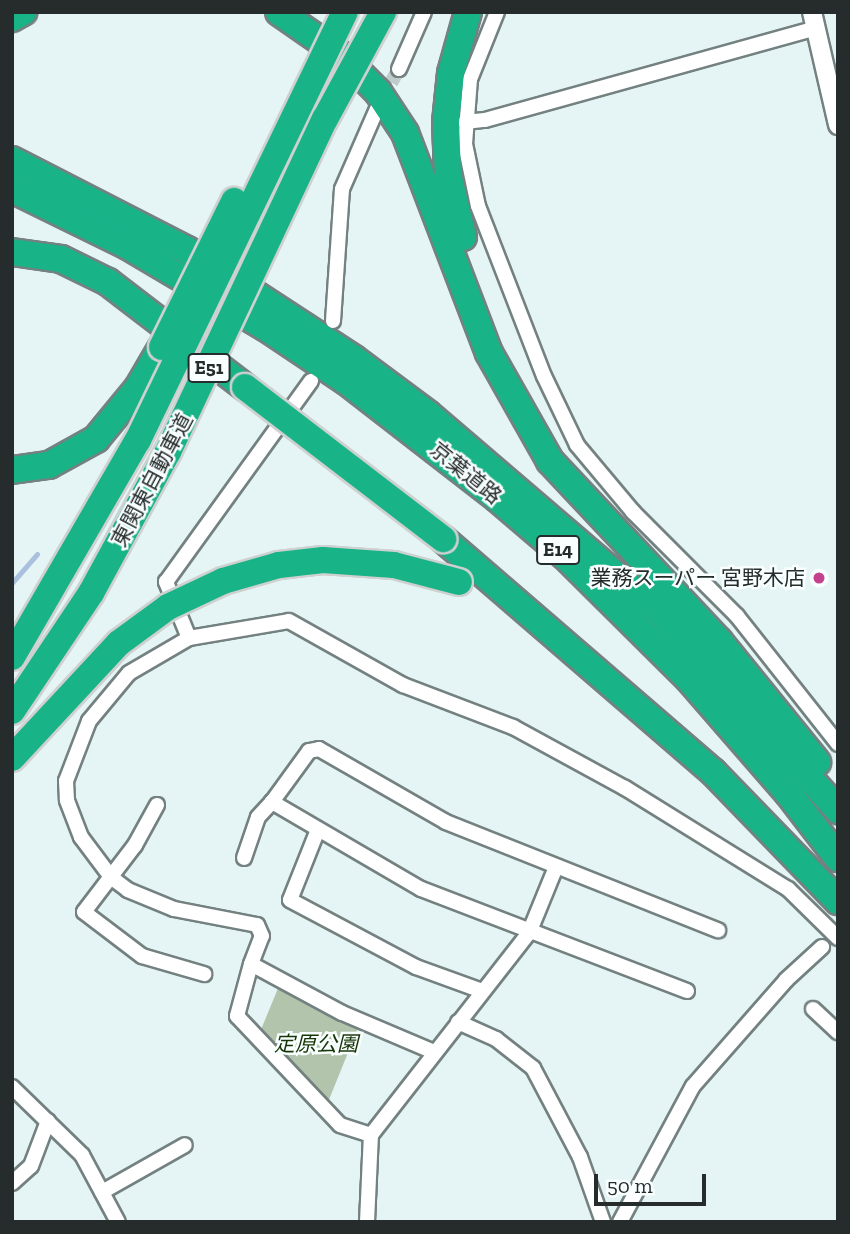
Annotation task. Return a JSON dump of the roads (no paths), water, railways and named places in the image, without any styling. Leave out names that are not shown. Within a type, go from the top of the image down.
[{"type":"highway","points":[[12,18],[23,12]]},
{"type":"highway","points":[[279,12],[341,55],[378,92],[405,133],[489,353],[550,461],[728,651],[780,711],[838,793]]},
{"type":"highway","name":"東関東自動車道","points":[[12,711],[91,593],[142,501],[325,119],[383,12]]},
{"type":"highway","points":[[468,12],[448,99],[448,174],[496,349],[550,461]]},
{"type":"highway","points":[[12,470],[49,465],[96,439],[138,388],[162,347],[273,122],[340,20]]},
{"type":"highway","name":"東関東自動車道","points":[[12,657],[145,428],[340,20]]},
{"type":"highway","name":"京葉道路","points":[[12,160],[187,250],[354,359],[428,414],[660,613],[838,810]]},
{"type":"highway","name":"京葉道路","points":[[12,189],[128,246],[265,327],[346,381],[498,498],[565,556],[688,678],[789,794],[838,858]]},
{"type":"highway","points":[[12,252],[61,259],[108,282],[443,539],[604,674],[761,818],[838,901]]},
{"type":"highway","points":[[12,758],[118,643],[168,607],[223,581],[279,565],[323,560],[394,565],[459,582],[523,614],[604,674]]},
{"type":"street","points":[[400,69],[424,12]]},
{"type":"street","points":[[496,12],[470,79],[465,122],[478,206],[510,296],[577,445],[633,512],[737,616],[838,744]]},
{"type":"street","points":[[465,122],[485,120],[814,20],[838,125]]},
{"type":"street","points":[[333,321],[342,189],[377,109]]},
{"type":"street","points":[[189,638],[166,582],[310,381]]},
{"type":"street","points":[[371,1135],[340,1125],[237,1016],[251,964],[262,936],[257,925],[174,909],[128,890],[111,877],[80,837],[66,800],[76,746],[89,721],[128,673],[189,638],[289,621],[312,631],[403,685],[513,727],[625,788],[788,889],[838,938]]},
{"type":"street","points":[[244,858],[258,817],[309,751],[319,749],[446,822],[718,930]]},
{"type":"street","points":[[272,802],[317,832],[421,889],[687,992]]},
{"type":"street","points":[[157,805],[135,845],[84,912],[142,956],[204,975]]},
{"type":"street","points":[[317,832],[290,900],[416,967],[482,991]]},
{"type":"street","points":[[367,1222],[371,1135],[529,933],[556,867]]},
{"type":"street","points":[[620,1222],[692,1086],[786,980],[822,947]]},
{"type":"street","points":[[251,964],[342,1013],[434,1052]]},
{"type":"street","points":[[813,1009],[838,1032]]},
{"type":"street","points":[[458,1022],[496,1039],[533,1068],[580,1157],[603,1222]]},
{"type":"street","points":[[12,1087],[82,1155],[118,1222]]},
{"type":"street","points":[[12,1183],[31,1166],[48,1121]]},
{"type":"street","points":[[102,1192],[185,1145]]},
{"type":"waterway","points":[[12,583],[37,554]]},
{"type":"tunnel","points":[[381,101],[399,69]]},
{"type":"place","name":"業務スーパー 宮野木店","points":[[819,578]]},
{"type":"park label","name":"定原公園","points":[[316,1044]]}]
